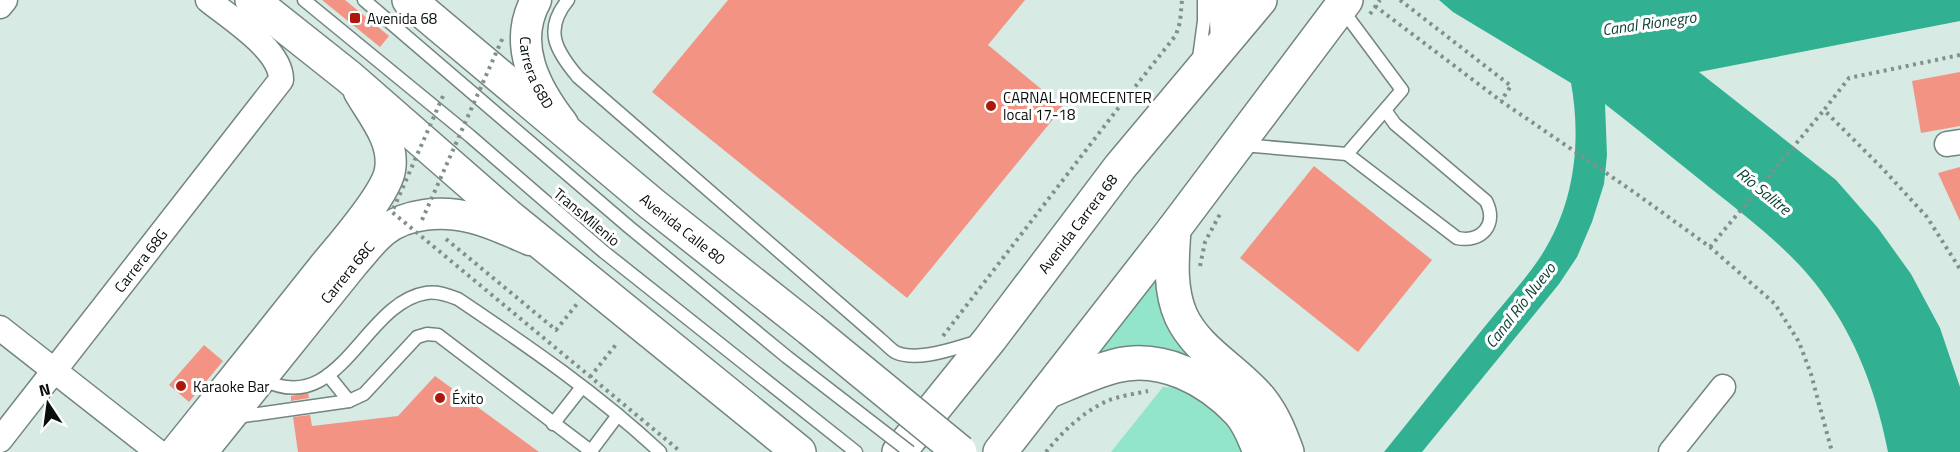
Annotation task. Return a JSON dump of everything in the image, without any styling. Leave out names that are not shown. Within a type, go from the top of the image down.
[{"type":"main road","points":[[252,0],[349,77],[507,215],[799,452]]},
{"type":"main road","name":"Avenida Calle 80","points":[[409,0],[652,204],[960,452]]},
{"type":"main road","name":"Avenida Carrera 68","points":[[899,452],[990,339],[1120,167],[1260,0]]},
{"type":"main road","points":[[1000,452],[1238,144],[1354,5]]},
{"type":"main road","points":[[1174,229],[1172,276],[1175,298],[1182,317],[1207,350],[1260,399],[1278,425],[1287,452]]},
{"type":"main road","points":[[1047,392],[1117,366],[1141,363],[1169,367],[1190,375],[1217,392],[1240,413],[1260,452]]},
{"type":"street","points":[[0,6],[5,0]]},
{"type":"street","name":"Carrera 68G","points":[[0,440],[281,80],[277,63],[263,44],[208,0]]},
{"type":"street","name":"Carrera 68D","points":[[536,0],[526,25],[525,45],[533,73],[547,101],[575,138]]},
{"type":"street","points":[[1224,0],[1226,41]]},
{"type":"street","name":"Carrera 68C","points":[[345,257],[347,239],[387,181],[391,167],[384,132],[349,77]]},
{"type":"street","name":"Carrera 68C","points":[[176,452],[252,373],[345,257],[387,228],[405,219],[437,213],[461,214],[483,220],[549,249]]},
{"type":"street","points":[[0,328],[158,452]]},
{"type":"street","name":"Carrera 68C","points":[[202,452],[229,418],[252,373]]},
{"type":"street","points":[[1671,452],[1723,387]]},
{"type":"lane","name":"TransMilenio","points":[[304,0],[470,136],[604,252],[856,452]]},
{"type":"lane","name":"TransMilenio","points":[[364,0],[629,226],[788,357],[910,452]]},
{"type":"lane","points":[[568,0],[560,10],[554,29],[555,43],[562,58],[578,77],[896,352],[910,355],[929,354],[990,339]]},
{"type":"lane","points":[[1197,76],[1204,21],[1204,0]]},
{"type":"lane","points":[[1347,154],[1402,90],[1354,5]]},
{"type":"lane","points":[[1238,144],[1347,154],[1457,238],[1470,239],[1483,233],[1489,225],[1491,215],[1490,208],[1485,201],[1395,124],[1385,110]]},
{"type":"lane","points":[[252,373],[272,385],[295,388],[318,382],[328,375],[402,302],[427,293],[445,294],[458,299],[535,350],[618,415],[660,452]]},
{"type":"lane","points":[[229,418],[349,401],[364,394],[417,337],[427,334],[438,335],[591,452],[618,415]]},
{"type":"lane","points":[[328,375],[349,401]]},
{"type":"lane","points":[[553,424],[582,387]]},
{"type":"path","points":[[929,354],[1176,35],[1182,0]]},
{"type":"path","points":[[1400,0],[1511,86],[1501,101]]},
{"type":"path","points":[[1354,5],[1501,101],[1631,190],[1710,247],[1774,304],[1799,342],[1811,374],[1832,452]]},
{"type":"path","points":[[422,220],[504,35]]},
{"type":"path","points":[[1710,247],[1849,78],[1960,55]]},
{"type":"path","points":[[442,96],[392,212],[681,452]]},
{"type":"path","points":[[1824,110],[1927,217],[1960,269]]},
{"type":"path","points":[[440,234],[556,330],[592,285]]},
{"type":"path","points":[[582,387],[618,342]]},
{"type":"path","points":[[1046,452],[1057,439],[1089,411],[1109,400],[1153,390]]},
{"type":"shaded area","points":[[1166,257],[1212,376],[1090,358]]},
{"type":"shaded area","points":[[1163,387],[1192,389],[1225,415],[1247,452],[1111,452]]},
{"type":"water","points":[[1439,0],[1960,0],[1960,21],[1699,72],[1836,180],[1878,228],[1911,274],[1940,328],[1960,387],[1960,452],[1888,452],[1879,413],[1859,356],[1841,321],[1818,287],[1790,255],[1758,227],[1605,104],[1607,155],[1604,184],[1592,222],[1577,257],[1559,284],[1422,452],[1384,452],[1539,259],[1560,218],[1567,197],[1575,152],[1576,129],[1571,83],[1453,12]]},
{"type":"building","name":"Avenida 68","points":[[322,0],[345,0],[389,36],[380,47]]},
{"type":"building","points":[[728,0],[1025,0],[988,45],[1063,107],[907,298],[652,92]]},
{"type":"building","points":[[1960,72],[1960,126],[1921,133],[1912,81]]},
{"type":"building","points":[[1314,166],[1432,260],[1358,352],[1240,258]]},
{"type":"building","points":[[1960,167],[1960,221],[1938,173]]},
{"type":"building","points":[[204,345],[223,361],[189,402],[169,385]]},
{"type":"building","name":"Éxito","points":[[435,376],[539,452],[298,452],[293,417],[310,415],[312,426],[398,416]]},
{"type":"building","points":[[308,393],[309,398],[291,401],[291,396]]},
{"type":"place","name":"Avenida 68","points":[[355,18]]},
{"type":"place","name":"CARNAL HOMECENTER local 17-18","points":[[991,106]]},
{"type":"place","name":"Karaoke Bar","points":[[181,386]]},
{"type":"place","name":"Éxito","points":[[440,398]]},
{"type":"water label","name":"Canal Rionegro","points":[[1649,23]]},
{"type":"water label","name":"Río Salitre","points":[[1764,191]]},
{"type":"water label","name":"Canal Río Nuevo","points":[[1520,305]]}]
